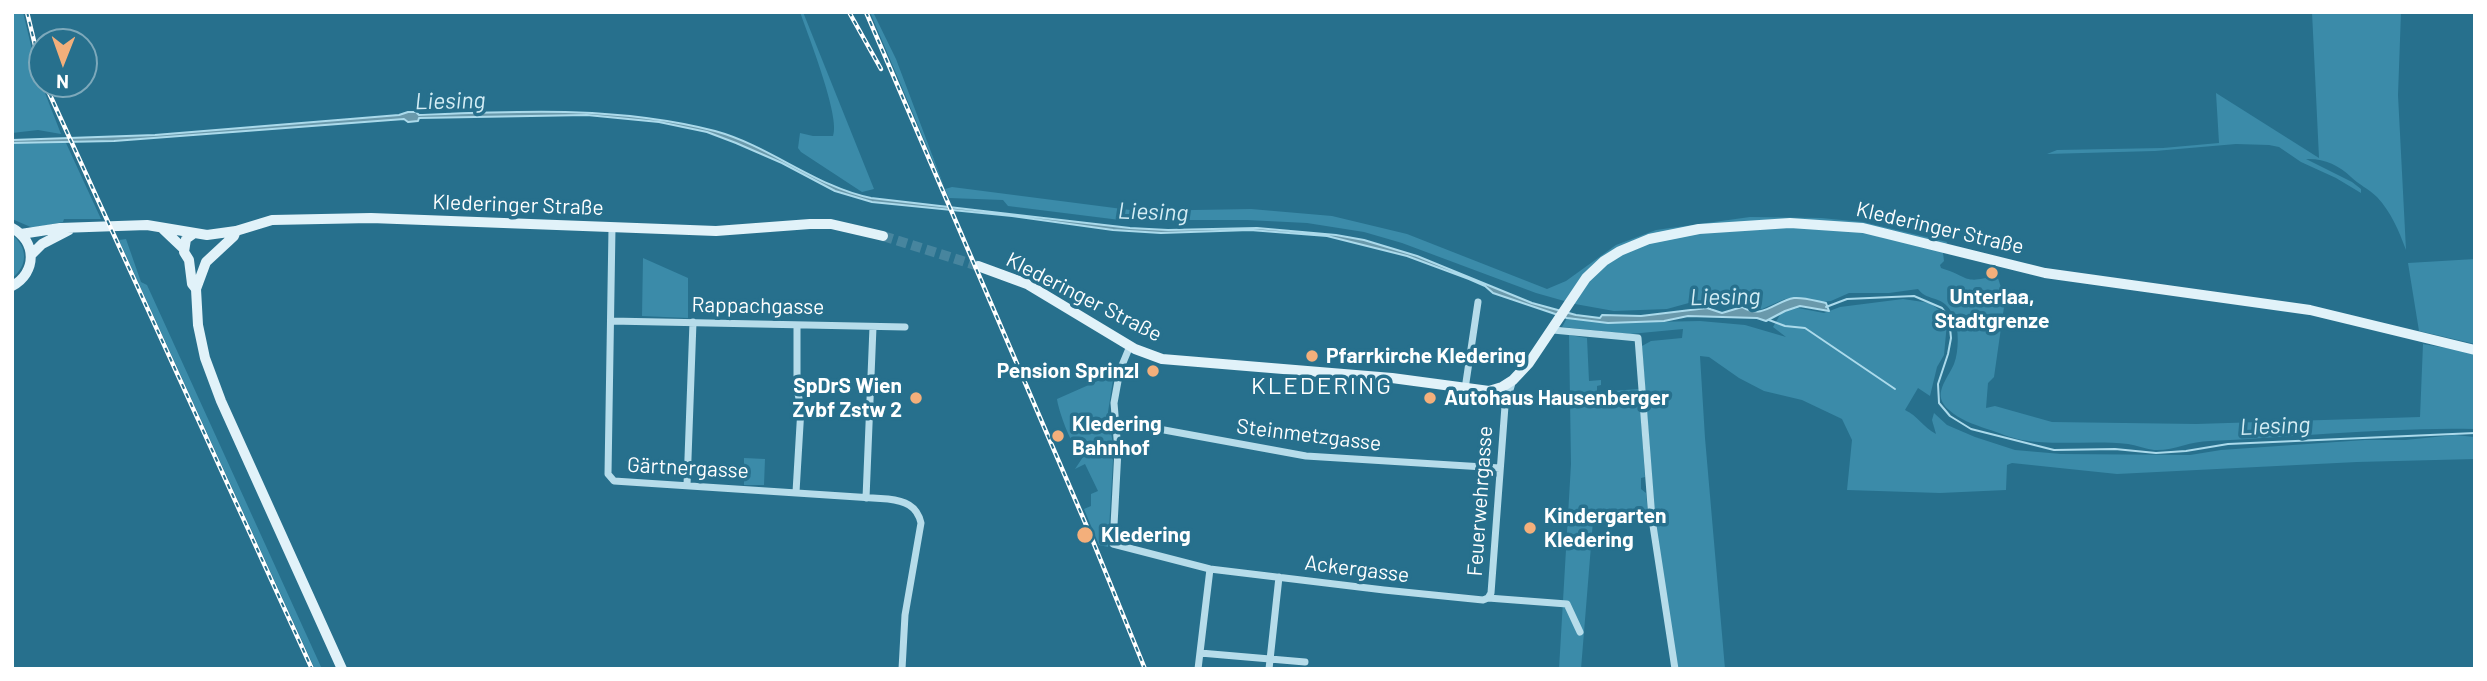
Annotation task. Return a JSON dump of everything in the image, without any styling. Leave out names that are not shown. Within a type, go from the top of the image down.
[{"type":"main road","name":"Klederinger Straße","points":[[207,235],[236,231],[272,220],[371,218],[716,231],[810,223],[831,224],[883,236]]},
{"type":"main road","name":"Klederinger Straße","points":[[978,266],[1027,284],[1130,346],[1162,359],[1392,378],[1489,391],[1513,380],[1529,363],[1586,278],[1604,261],[1641,242],[1686,231],[1731,225],[1832,224],[1863,228],[2056,275],[2314,311],[2420,339],[2475,350]]},
{"type":"main road","points":[[17,231],[147,225],[207,235],[214,247],[196,289],[200,340],[212,380],[342,669]]},
{"type":"main road","points":[[32,254],[42,244],[73,228]]},
{"type":"main road","points":[[163,229],[183,248],[192,284],[196,289]]},
{"type":"main road","points":[[12,286],[27,273],[32,254],[30,246],[17,231]]},
{"type":"main road","name":"Klederinger Straße","points":[[209,259],[236,231]]},
{"type":"main road","points":[[183,248],[186,239],[193,234]]},
{"type":"main road","points":[[188,260],[197,264],[209,259]]},
{"type":"street","name":"Gärtnergasse","points":[[612,228],[608,474],[614,481],[888,499],[910,505],[918,513],[921,523],[905,615],[902,669]]},
{"type":"street","points":[[1465,388],[1478,302]]},
{"type":"street","name":"Rappachgasse","points":[[611,321],[905,327]]},
{"type":"street","points":[[687,485],[693,323]]},
{"type":"street","points":[[796,492],[800,408],[797,389],[797,325]]},
{"type":"street","points":[[866,498],[873,327]]},
{"type":"street","points":[[1554,328],[1638,338],[1652,519],[1675,669]]},
{"type":"street","points":[[1115,422],[1117,381],[1130,346]]},
{"type":"street","name":"Feuerwehrgasse","points":[[1488,598],[1491,593],[1505,406],[1513,380]]},
{"type":"street","name":"Feuerwehrgasse","points":[[1489,391],[1505,406]]},
{"type":"street","name":"Steinmetzgasse","points":[[1115,422],[1306,456],[1500,468]]},
{"type":"street","name":"Ackergasse","points":[[1115,422],[1118,450],[1114,544],[1210,569],[1483,600],[1488,598],[1567,604],[1580,632]]},
{"type":"street","points":[[1198,669],[1210,569]]},
{"type":"street","points":[[1269,669],[1279,577]]},
{"type":"street","points":[[1199,653],[1305,662]]},
{"type":"shaded area","points":[[12,12],[23,12],[28,33],[28,98],[47,98],[61,134],[38,130],[12,133]]},
{"type":"shaded area","points":[[800,12],[803,12],[874,189],[862,192],[798,148],[800,133],[833,136],[834,126],[823,76]]},
{"type":"shaded area","points":[[870,12],[873,12],[896,59],[945,189]]},
{"type":"shaded area","points":[[2312,12],[2401,12],[2398,95],[2406,250],[2390,215],[2374,194],[2336,166],[2325,161],[2306,159],[2352,182],[2361,189],[2361,193],[2301,162],[2279,147],[2236,144],[2155,151],[2047,154],[2057,150],[2163,148],[2219,143],[2216,93],[2319,158]]},
{"type":"shaded area","points":[[416,112],[419,115],[568,112],[642,117],[715,131],[735,138],[831,185],[871,198],[1130,228],[1257,228],[1336,235],[1364,240],[1417,256],[1532,303],[1576,315],[1600,318],[1602,315],[1641,316],[1707,308],[1722,313],[1742,307],[1756,312],[1794,298],[1826,303],[1829,311],[1800,306],[1766,321],[1757,318],[1688,316],[1664,321],[1608,323],[1567,318],[1493,293],[1469,279],[1407,256],[1327,236],[1250,230],[1161,233],[1113,230],[1012,216],[872,202],[835,191],[782,163],[707,132],[659,122],[587,115],[419,118],[418,121],[408,122],[404,119],[114,141],[12,143],[12,140],[155,135],[399,115]]},
{"type":"shaded area","points":[[66,143],[101,219],[64,219],[63,222],[33,228],[12,219],[12,144]]},
{"type":"shaded area","points":[[952,187],[1138,211],[1251,209],[1332,216],[1407,234],[1547,289],[1566,281],[1616,245],[1656,230],[1750,217],[1821,218],[1863,222],[1947,242],[1941,268],[1962,277],[1972,280],[1997,275],[2005,300],[1994,377],[1988,383],[1986,408],[1995,406],[2052,422],[2196,424],[2420,417],[2423,344],[2475,353],[2475,429],[2376,431],[2203,441],[2161,450],[2115,443],[2048,443],[2022,440],[1967,421],[1944,404],[1941,399],[1942,387],[1957,353],[1956,322],[1946,304],[1926,296],[1918,289],[1889,293],[1849,293],[1822,302],[1800,298],[1785,299],[1762,309],[1744,305],[1747,299],[1731,292],[1724,293],[1723,304],[1696,301],[1667,309],[1614,311],[1536,293],[1402,243],[1364,232],[1307,223],[1247,220],[1120,220],[1008,206],[1003,200],[949,198],[945,189]]},
{"type":"shaded area","points":[[12,235],[21,245],[24,256],[21,268],[12,278]]},
{"type":"shaded area","points":[[126,239],[141,282],[147,285],[322,669],[315,669],[119,240]]},
{"type":"shaded area","points":[[643,258],[688,278],[688,318],[642,316]]},
{"type":"shaded area","points":[[2475,259],[2475,344],[2419,331],[2408,263]]},
{"type":"shaded area","points":[[1903,299],[1930,303],[1942,312],[1947,323],[1944,355],[1937,367],[1930,396],[1918,388],[1905,410],[1936,434],[1932,420],[1934,413],[1947,425],[2015,450],[2061,454],[2190,455],[2221,450],[2455,435],[2475,437],[2475,459],[2117,474],[2012,463],[2007,465],[2006,490],[1940,493],[1847,490],[1852,440],[1842,419],[1802,400],[1764,391],[1709,357],[1700,356],[1725,669],[1675,669],[1658,561],[1642,346],[1651,341],[1682,338],[1683,329],[1630,334],[1562,327],[1567,318],[1608,323],[1700,321],[1745,325],[1786,337],[1773,327],[1781,313],[1798,308],[1824,313],[1840,307]]},
{"type":"shaded area","points":[[1569,335],[1587,338],[1589,381],[1601,380],[1597,392],[1639,389],[1645,477],[1641,478],[1641,489],[1646,493],[1648,515],[1636,519],[1593,521],[1581,669],[1559,669],[1571,464]]},
{"type":"shaded area","points":[[1109,376],[1113,380],[1108,412],[1113,445],[1093,448],[1076,446],[1067,431],[1057,399]]},
{"type":"shaded area","points":[[1088,454],[1111,456],[1113,460],[1108,547],[1099,545],[1084,509],[1091,506],[1091,494],[1098,491],[1085,464],[1075,469]]},
{"type":"shaded area","points":[[744,458],[765,459],[764,485],[744,485]]},
{"type":"waterway","name":"Liesing","points":[[1826,307],[1847,299],[1914,296],[1942,308],[1949,317],[1951,338],[1938,384],[1939,403],[1950,416],[1971,429],[2054,450],[2115,449],[2156,453],[2228,444],[2475,433]]},
{"type":"waterway","points":[[1769,320],[1785,326],[1805,328],[1895,389]]},
{"type":"tunnel","points":[[883,236],[978,266]]},
{"type":"railway","points":[[27,12],[31,28]]},
{"type":"railway","points":[[849,12],[881,69]]},
{"type":"railway","points":[[866,12],[1090,534],[1145,669]]},
{"type":"railway","points":[[51,98],[312,669]]},
{"type":"place","name":"Unterlaa, Stadtgrenze","points":[[1992,273]]},
{"type":"place","name":"Pfarrkirche Kledering","points":[[1312,356]]},
{"type":"place","name":"Pension Sprinzl","points":[[1153,371]]},
{"type":"place","name":"SpDrS Wien Zvbf Zstw 2","points":[[916,398]]},
{"type":"place","name":"Autohaus Hausenberger","points":[[1430,398]]},
{"type":"place","name":"Kledering Bahnhof","points":[[1058,436]]},
{"type":"place","name":"Kindergarten Kledering","points":[[1530,528]]},
{"type":"place","name":"Kledering","points":[[1085,535]]},
{"type":"district","name":"KLEDERING","points":[[1322,386]]}]
